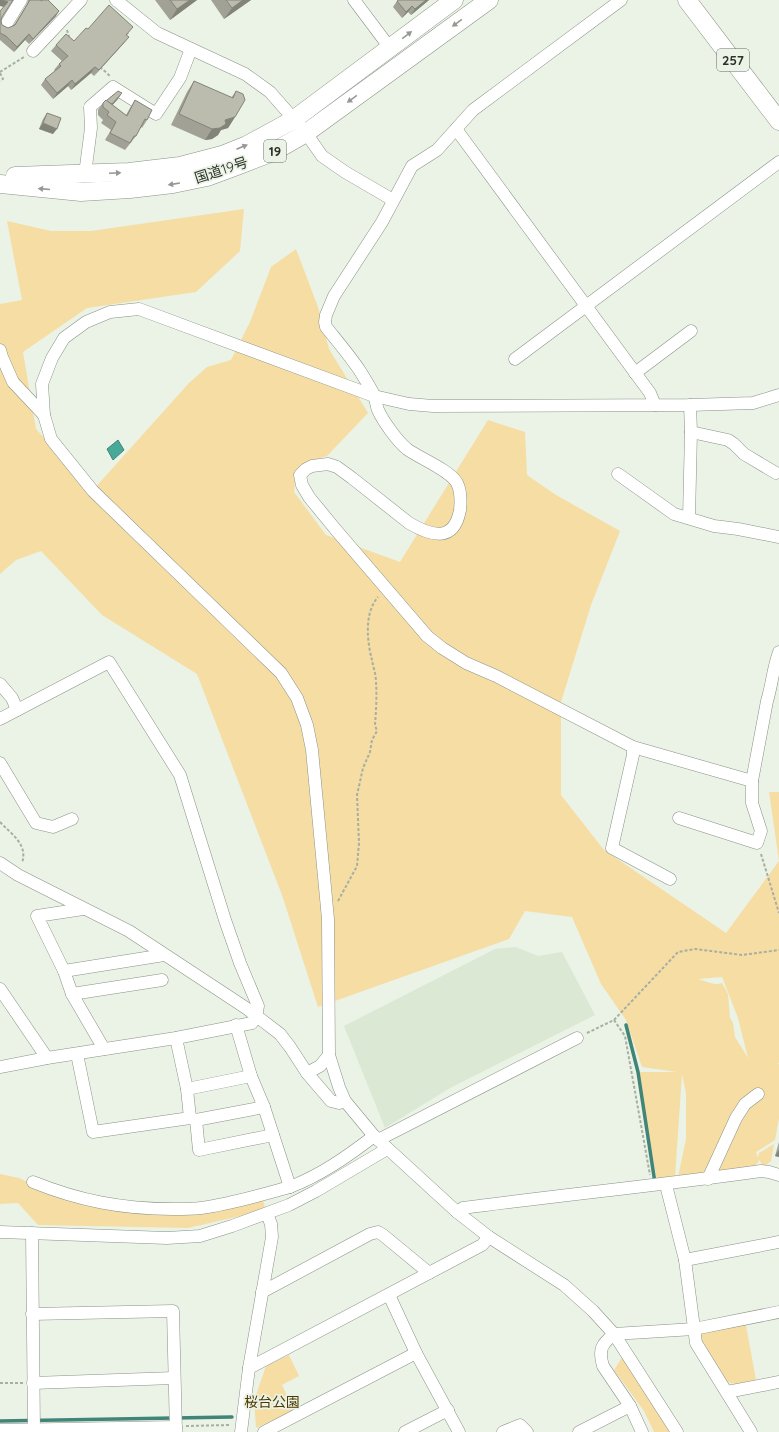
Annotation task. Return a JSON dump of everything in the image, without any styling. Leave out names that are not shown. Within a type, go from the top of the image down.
[{"type":"highway","name":"国道19号","points":[[0,176],[20,177],[129,172],[180,166],[247,145],[292,120],[454,0]]},
{"type":"highway","name":"国道19号","points":[[0,184],[81,192],[130,189],[173,184],[207,177],[242,164],[273,152],[306,133],[489,0]]},
{"type":"highway","name":"257","points":[[687,0],[779,121]]},
{"type":"street","points":[[5,26],[21,0]]},
{"type":"street","points":[[33,51],[81,0]]},
{"type":"street","points":[[116,0],[157,33],[245,74],[270,92],[292,120],[306,133],[322,156],[393,200]]},
{"type":"street","points":[[354,0],[390,48]]},
{"type":"street","points":[[621,0],[473,110],[437,150],[412,166],[382,222],[329,306],[325,322],[326,328],[355,364],[374,396],[378,410],[391,431],[405,448],[450,475],[457,484],[460,496],[460,511],[454,527],[449,531],[437,534],[419,528],[409,523],[352,478],[336,467],[328,464],[312,466],[302,472],[300,479],[305,491],[336,530],[427,636],[442,648],[466,663],[496,676],[633,747],[752,780]]},
{"type":"street","points":[[86,174],[91,128],[90,107],[113,87],[156,114],[180,78],[191,49]]},
{"type":"street","points":[[456,129],[650,393],[655,405]]},
{"type":"street","points":[[515,359],[779,162]]},
{"type":"street","points":[[677,1432],[654,1393],[614,1334],[592,1310],[564,1285],[489,1237],[457,1212],[387,1149],[345,1101],[329,1054],[328,919],[312,750],[307,725],[297,698],[280,673],[93,490],[51,439],[44,415],[42,384],[52,358],[64,338],[86,322],[110,312],[139,309],[374,396],[409,404],[433,406],[690,405],[753,403],[779,395]]},
{"type":"street","points":[[635,373],[691,331]]},
{"type":"street","points":[[0,350],[13,382],[44,415]]},
{"type":"street","points":[[689,518],[692,432],[690,405]]},
{"type":"street","points":[[692,432],[728,440],[744,454],[776,474]]},
{"type":"street","points":[[618,474],[674,514],[714,526],[779,537]]},
{"type":"street","points":[[679,818],[757,843],[762,831],[752,803],[752,780],[777,670],[779,652]]},
{"type":"street","points":[[0,719],[109,662],[180,775],[225,920],[240,963],[258,1006],[256,1017],[252,1023],[176,1038],[47,1058],[0,1067]]},
{"type":"street","points":[[0,684],[12,698],[17,710]]},
{"type":"street","points":[[633,747],[633,755],[612,848],[670,879]]},
{"type":"street","points":[[0,763],[36,823],[53,827],[72,819]]},
{"type":"street","points":[[0,864],[83,909],[129,931],[246,1008],[280,1034],[307,1073],[331,1101],[339,1103],[345,1101]]},
{"type":"street","points":[[83,909],[37,916],[64,971],[72,994],[104,1049]]},
{"type":"street","points":[[64,971],[164,955]]},
{"type":"street","points":[[72,994],[162,980]]},
{"type":"street","points":[[0,989],[47,1058]]},
{"type":"street","points":[[236,1025],[251,1076],[264,1107],[290,1187]]},
{"type":"street","points":[[176,1038],[200,1150],[273,1136]]},
{"type":"street","points":[[33,1182],[60,1193],[87,1200],[130,1207],[154,1209],[200,1208],[290,1187],[303,1182],[345,1159],[376,1138],[577,1038]]},
{"type":"street","points":[[77,1054],[93,1132],[193,1119],[264,1107]]},
{"type":"street","points":[[307,1073],[320,1066],[329,1054]]},
{"type":"street","points":[[187,1089],[251,1076]]},
{"type":"street","points":[[708,1179],[736,1118],[745,1104],[758,1094]]},
{"type":"street","points":[[0,1232],[167,1238],[200,1236],[267,1214],[289,1205],[316,1191],[387,1149]]},
{"type":"street","points":[[457,1212],[463,1208],[666,1185],[761,1171],[770,1172],[779,1176]]},
{"type":"street","points":[[666,1185],[684,1260],[696,1343],[751,1432]]},
{"type":"street","points":[[241,1428],[248,1368],[272,1236],[271,1224],[267,1214]]},
{"type":"street","points":[[262,1292],[370,1234],[378,1232],[429,1273]]},
{"type":"street","points":[[32,1233],[34,1430]]},
{"type":"street","points":[[248,1368],[482,1245],[489,1237]]},
{"type":"street","points":[[684,1260],[779,1242]]},
{"type":"street","points":[[389,1295],[416,1353],[459,1432]]},
{"type":"street","points":[[0,1430],[176,1429],[173,1311],[32,1314]]},
{"type":"street","points":[[642,1432],[630,1406],[603,1366],[601,1358],[602,1345],[614,1334],[694,1329],[779,1312]]},
{"type":"street","points":[[264,1432],[416,1353]]},
{"type":"street","points":[[33,1383],[174,1378]]},
{"type":"street","points":[[727,1392],[779,1382]]},
{"type":"street","points":[[578,1432],[630,1406]]},
{"type":"street","points":[[405,1432],[448,1410]]},
{"type":"street","points":[[503,1432],[520,1425],[527,1432]]},
{"type":"path","points":[[63,20],[69,37],[74,42]]},
{"type":"path","points":[[0,81],[3,78],[0,73],[33,51]]},
{"type":"path","points":[[96,62],[117,83],[113,87]]},
{"type":"path","points":[[328,919],[357,866],[359,843],[357,795],[363,768],[370,752],[372,740],[377,731],[375,725],[376,680],[369,648],[369,624],[370,615],[376,600],[387,590]]},
{"type":"path","points":[[0,822],[22,845],[24,857],[18,875]]},
{"type":"path","points":[[757,843],[779,912]]},
{"type":"path","points":[[577,1038],[614,1020],[678,952],[695,949],[742,955],[779,950]]},
{"type":"path","points":[[614,1020],[625,1036],[652,1186]]},
{"type":"path","points":[[0,1383],[33,1383]]},
{"type":"path","points":[[176,1429],[241,1428]]},
{"type":"shaded area","points":[[516,947],[538,956],[562,952],[595,1015],[450,1088],[385,1128],[344,1026],[495,949]]},
{"type":"green space","points":[[244,209],[240,251],[196,292],[87,308],[23,352],[36,429],[93,490],[189,383],[207,367],[231,360],[250,322],[271,267],[296,249],[318,307],[329,349],[368,413],[327,456],[307,462],[296,472],[294,492],[326,535],[400,562],[488,420],[525,432],[527,475],[556,495],[620,531],[591,605],[561,702],[561,795],[604,850],[726,933],[779,861],[779,1063],[777,1063],[779,1064],[779,1118],[775,1140],[756,1152],[758,1158],[759,1153],[774,1144],[771,1161],[764,1167],[759,1160],[756,1166],[678,1177],[686,1139],[686,1093],[682,1074],[675,1177],[657,1181],[638,1072],[677,1072],[642,1067],[626,1020],[601,984],[572,917],[525,911],[509,939],[318,1007],[282,895],[197,674],[102,615],[41,551],[16,560],[0,574],[0,304],[22,300],[7,221],[51,231],[91,231]],"holes":[[[722,977],[738,1018],[748,1058],[735,1037],[733,1023],[730,1018],[728,994],[722,983],[713,984],[698,979]]]},
{"type":"green space","points":[[769,792],[779,792],[779,861]]},
{"type":"green space","points":[[0,1174],[19,1178],[59,1197],[115,1209],[263,1199],[265,1208],[249,1214],[188,1228],[38,1225],[18,1203],[0,1204]]},
{"type":"green space","points":[[745,1320],[756,1380],[735,1384],[727,1382],[699,1336],[705,1329]]},
{"type":"green space","name":"桜台公園","points":[[289,1355],[299,1376],[282,1385],[294,1410],[256,1428],[254,1401],[266,1366]]},
{"type":"green space","points":[[623,1356],[672,1432],[654,1432],[644,1411],[614,1370]]},
{"type":"water","points":[[118,440],[124,450],[113,460],[107,449]]},
{"type":"building","points":[[2,0],[13,0],[1,21],[2,25],[8,28],[15,25],[30,0],[48,0],[59,11],[33,39],[29,34],[17,47],[6,36],[0,33],[0,11],[8,2]]},
{"type":"building","points":[[170,0],[190,0],[177,9]]},
{"type":"building","points":[[226,0],[243,0],[232,8]]},
{"type":"building","points":[[426,0],[415,9],[412,6],[406,12],[397,1]]},
{"type":"building","points":[[109,5],[133,27],[126,35],[129,37],[99,70],[95,67],[75,84],[72,80],[57,93],[45,79],[61,66],[59,64],[68,56],[56,45],[66,34],[74,41],[86,28],[88,29]]},
{"type":"building","points":[[194,81],[233,98],[236,91],[243,94],[245,100],[235,117],[225,120],[226,124],[220,128],[212,129],[179,114]]},
{"type":"building","points":[[118,91],[122,93],[112,104],[106,101]]},
{"type":"building","points":[[106,100],[127,116],[135,100],[152,110],[147,120],[145,119],[136,136],[134,136],[130,143],[110,133],[116,122],[107,115],[109,112],[103,107],[103,103]]},
{"type":"building","points":[[47,113],[61,118],[57,129],[43,123]]},
{"type":"waterway","points":[[626,1025],[638,1072],[655,1183]]},
{"type":"waterway","points":[[0,1421],[232,1417]]}]
